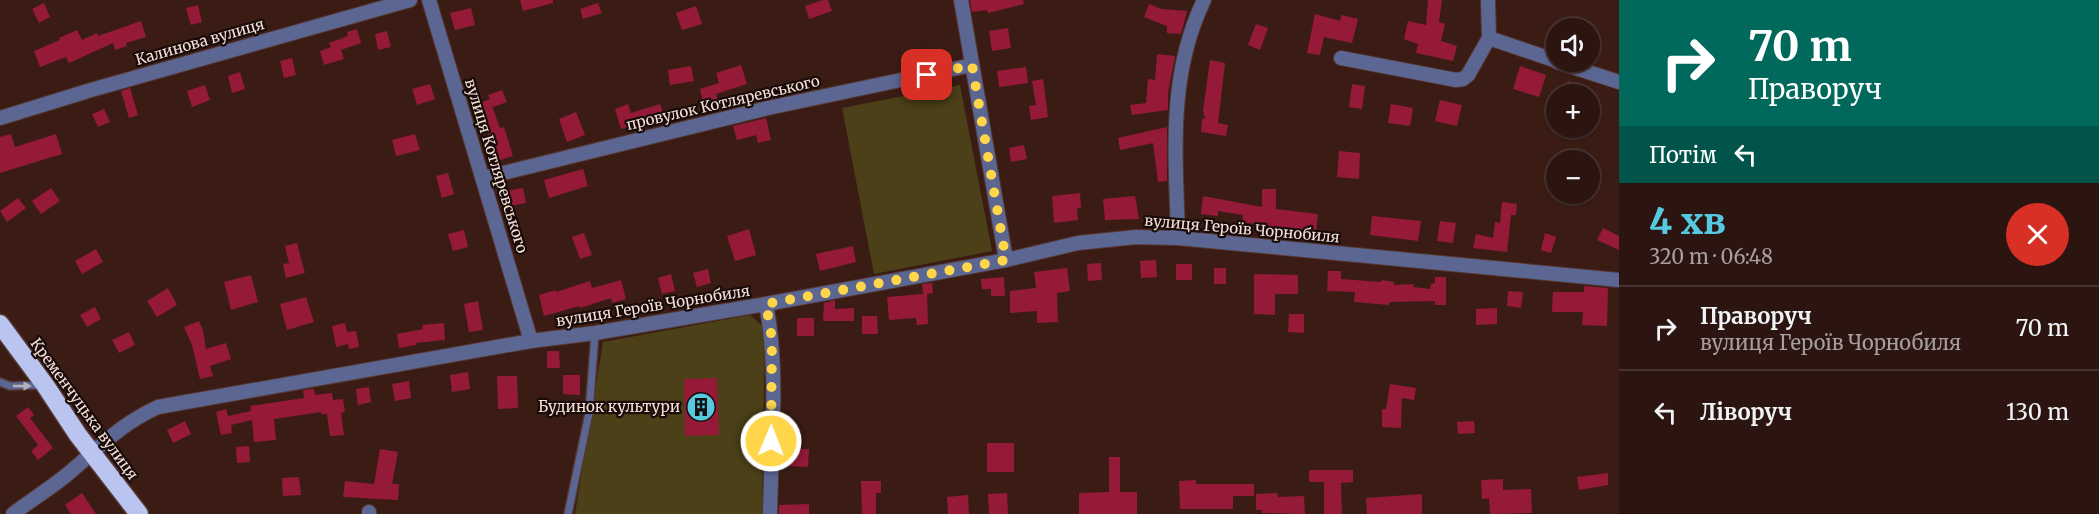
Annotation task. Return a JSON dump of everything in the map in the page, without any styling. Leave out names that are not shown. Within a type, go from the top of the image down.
[{"type":"highway","name":"Кременчуцька вулиця","points":[[0,324],[91,453],[139,514]]},
{"type":"street","name":"Калинова вулиця","points":[[0,118],[410,0]]},
{"type":"street","name":"вулиця Котляревського","points":[[429,0],[531,341]]},
{"type":"street","points":[[961,0],[1006,260]]},
{"type":"street","points":[[1178,238],[1175,133],[1178,90],[1184,53],[1194,20],[1204,0]]},
{"type":"street","points":[[1341,58],[1459,80],[1468,75],[1489,38],[1488,0]]},
{"type":"street","points":[[1489,38],[1546,57]]},
{"type":"street","name":"провулок Котляревського","points":[[483,178],[768,108],[972,65]]},
{"type":"street","points":[[1589,72],[1619,82]]},
{"type":"street","name":"вулиця Героїв Чорнобиля","points":[[13,514],[67,475],[116,431],[134,418],[158,407],[531,341],[595,333],[766,304],[1006,260],[1105,239],[1178,238],[1619,280]]},
{"type":"street","points":[[766,304],[772,356],[770,514]]},
{"type":"lane","points":[[568,514],[589,413],[595,333]]},
{"type":"lane","points":[[0,382],[10,386],[45,385]]},
{"type":"shaded area","points":[[960,85],[992,251],[874,274],[842,108]]},
{"type":"shaded area","points":[[750,315],[765,328],[762,514],[575,514],[603,342]]},
{"type":"building","points":[[520,0],[553,0],[553,3],[523,11]]},
{"type":"building","points":[[828,0],[832,11],[809,19],[805,6]]},
{"type":"building","points":[[970,0],[1023,0],[1024,4],[988,13],[987,10],[972,12]]},
{"type":"building","points":[[1428,0],[1442,0],[1439,22],[1445,24],[1441,41],[1457,46],[1453,61],[1416,53],[1418,44],[1404,39],[1408,21],[1426,25]]},
{"type":"building","points":[[44,3],[50,17],[39,23],[32,9]]},
{"type":"building","points":[[598,3],[602,13],[583,19],[580,9]]},
{"type":"building","points":[[1149,4],[1161,9],[1187,11],[1181,34],[1167,33],[1167,26],[1144,17]]},
{"type":"building","points":[[198,5],[202,22],[191,25],[186,8]]},
{"type":"building","points":[[696,6],[702,24],[682,30],[676,13]]},
{"type":"building","points":[[471,8],[475,25],[455,30],[450,13]]},
{"type":"building","points":[[1315,14],[1340,21],[1341,15],[1358,19],[1352,43],[1324,37],[1320,55],[1307,53]]},
{"type":"building","points":[[141,21],[146,37],[126,43],[127,46],[115,50],[113,43],[69,63],[66,57],[40,67],[34,51],[77,30],[82,40],[97,33],[98,36]]},
{"type":"building","points":[[1256,24],[1268,28],[1260,50],[1248,45]]},
{"type":"building","points":[[1008,28],[1011,48],[992,51],[989,31]]},
{"type":"building","points":[[357,29],[361,43],[341,50],[344,59],[324,65],[320,51],[331,47],[329,43],[348,36],[347,32]]},
{"type":"building","points":[[387,31],[391,47],[378,50],[375,34]]},
{"type":"building","points":[[1157,54],[1175,56],[1168,93],[1168,110],[1132,115],[1130,105],[1146,103],[1148,79],[1155,80]]},
{"type":"building","points":[[292,58],[296,75],[284,78],[280,61]]},
{"type":"building","points":[[1210,60],[1225,63],[1218,123],[1228,125],[1226,136],[1201,132],[1202,119],[1205,118],[1203,111]]},
{"type":"building","points":[[741,65],[747,84],[716,94],[721,110],[706,114],[700,89],[719,83],[716,73]]},
{"type":"building","points":[[691,66],[694,81],[670,85],[668,70]]},
{"type":"building","points":[[1520,66],[1546,75],[1539,97],[1513,89]]},
{"type":"building","points":[[1026,67],[1028,83],[999,87],[997,71]]},
{"type":"building","points":[[240,72],[245,89],[232,93],[228,76]]},
{"type":"building","points":[[1043,79],[1048,117],[1031,120],[1029,106],[1036,105],[1032,81]]},
{"type":"building","points":[[430,84],[435,99],[417,105],[412,89]]},
{"type":"building","points":[[1352,84],[1365,86],[1362,109],[1349,107]]},
{"type":"building","points":[[205,85],[210,100],[192,107],[187,91]]},
{"type":"building","points":[[130,88],[138,115],[129,118],[121,91]]},
{"type":"building","points":[[502,90],[507,102],[493,107],[491,103],[500,128],[504,127],[513,156],[497,161],[478,104],[490,99],[488,95]]},
{"type":"building","points":[[1440,100],[1462,105],[1457,126],[1435,121]]},
{"type":"building","points":[[628,104],[631,113],[660,104],[664,116],[621,129],[615,109]]},
{"type":"building","points":[[1391,104],[1413,108],[1410,126],[1388,123]]},
{"type":"building","points":[[104,109],[110,122],[98,127],[92,114]]},
{"type":"building","points":[[576,112],[585,135],[567,142],[559,119]]},
{"type":"building","points":[[766,118],[771,140],[758,143],[756,135],[737,140],[733,126]]},
{"type":"building","points":[[1167,127],[1167,181],[1158,182],[1153,143],[1120,150],[1118,138]]},
{"type":"building","points":[[11,134],[15,147],[56,134],[62,154],[0,173],[0,137]]},
{"type":"building","points":[[415,134],[420,150],[396,156],[392,140]]},
{"type":"building","points":[[1024,145],[1027,159],[1011,162],[1009,148]]},
{"type":"building","points":[[1339,151],[1360,153],[1359,179],[1337,177]]},
{"type":"building","points":[[583,169],[588,186],[549,198],[544,180]]},
{"type":"building","points":[[448,173],[454,194],[442,198],[436,176]]},
{"type":"building","points":[[51,188],[60,201],[41,214],[32,201]]},
{"type":"building","points":[[523,188],[526,203],[510,206],[507,191]]},
{"type":"building","points":[[1262,189],[1276,189],[1276,209],[1318,214],[1316,233],[1242,222],[1243,215],[1218,211],[1218,216],[1201,214],[1203,196],[1262,207]]},
{"type":"building","points":[[1080,193],[1081,208],[1077,208],[1078,220],[1054,223],[1052,196]]},
{"type":"building","points":[[1135,196],[1139,219],[1105,220],[1103,199]]},
{"type":"building","points":[[18,198],[26,208],[7,222],[0,211]]},
{"type":"building","points":[[1502,202],[1517,204],[1516,215],[1511,215],[1507,252],[1473,248],[1476,234],[1493,238],[1495,222],[1500,223]]},
{"type":"building","points":[[1372,216],[1421,221],[1418,241],[1370,235]]},
{"type":"building","points":[[1440,221],[1456,223],[1453,243],[1437,241]]},
{"type":"building","points":[[1603,228],[1619,236],[1619,250],[1597,240]]},
{"type":"building","points":[[749,229],[756,255],[735,261],[727,236]]},
{"type":"building","points":[[464,230],[468,247],[453,251],[448,234]]},
{"type":"building","points":[[584,233],[592,255],[580,259],[572,237]]},
{"type":"building","points":[[1545,233],[1556,237],[1551,253],[1541,250]]},
{"type":"building","points":[[297,243],[305,273],[286,278],[283,264],[289,263],[285,246]]},
{"type":"building","points":[[853,246],[856,262],[820,271],[816,254]]},
{"type":"building","points":[[96,249],[103,262],[82,274],[75,261]]},
{"type":"building","points":[[1156,260],[1157,277],[1141,278],[1140,261]]},
{"type":"building","points":[[1101,263],[1102,280],[1088,281],[1087,264]]},
{"type":"building","points":[[1176,264],[1192,264],[1192,280],[1176,280]]},
{"type":"building","points":[[1067,268],[1070,291],[1057,293],[1058,322],[1037,323],[1037,311],[1010,313],[1010,291],[1036,288],[1034,272]]},
{"type":"building","points":[[1214,268],[1226,268],[1226,284],[1214,284]]},
{"type":"building","points":[[708,269],[711,283],[697,287],[693,273]]},
{"type":"building","points":[[1328,271],[1341,271],[1341,279],[1381,282],[1382,280],[1394,282],[1394,285],[1414,284],[1413,287],[1430,289],[1431,284],[1435,283],[1435,277],[1446,277],[1446,305],[1435,305],[1435,301],[1390,302],[1389,305],[1354,302],[1355,292],[1327,291]]},
{"type":"building","points":[[671,274],[675,291],[662,294],[658,278]]},
{"type":"building","points":[[1254,274],[1298,275],[1298,294],[1275,294],[1275,315],[1254,314]]},
{"type":"building","points":[[251,275],[258,302],[231,310],[224,282]]},
{"type":"building","points":[[1004,277],[1005,296],[991,296],[991,289],[982,289],[981,279]]},
{"type":"building","points":[[621,280],[626,299],[612,303],[611,298],[544,316],[539,295],[590,281],[592,288]]},
{"type":"building","points":[[932,283],[933,293],[927,294],[928,324],[917,325],[916,318],[889,320],[887,297],[923,294],[922,284]]},
{"type":"building","points":[[1584,286],[1608,288],[1607,326],[1582,325],[1583,312],[1552,312],[1553,292],[1584,292]]},
{"type":"building","points":[[168,288],[177,305],[157,317],[147,301]]},
{"type":"building","points":[[1508,291],[1523,292],[1521,308],[1507,306]]},
{"type":"building","points":[[306,297],[314,322],[287,330],[280,304]]},
{"type":"building","points":[[835,300],[835,309],[854,308],[854,321],[823,321],[824,303]]},
{"type":"building","points":[[478,301],[483,330],[469,332],[464,304]]},
{"type":"building","points":[[95,307],[101,319],[87,327],[80,315]]},
{"type":"building","points":[[1497,308],[1497,324],[1476,325],[1476,309]]},
{"type":"building","points":[[1289,314],[1304,314],[1304,333],[1288,332]]},
{"type":"building","points":[[862,316],[877,316],[878,334],[862,334]]},
{"type":"building","points":[[797,318],[814,318],[814,336],[797,336]]},
{"type":"building","points":[[199,321],[206,349],[226,343],[231,359],[210,366],[213,376],[200,379],[192,345],[184,327]]},
{"type":"building","points":[[345,323],[347,332],[356,331],[359,347],[349,349],[348,344],[336,347],[332,326]]},
{"type":"building","points":[[444,323],[445,340],[416,343],[416,345],[399,348],[397,334],[423,329],[422,325]]},
{"type":"building","points":[[129,332],[135,345],[119,353],[112,340]]},
{"type":"building","points":[[547,351],[559,351],[560,368],[547,368]]},
{"type":"building","points":[[468,372],[470,389],[452,392],[450,375]]},
{"type":"building","points":[[563,375],[580,375],[580,395],[563,394]]},
{"type":"building","points":[[497,376],[517,376],[518,408],[498,409]]},
{"type":"building","name":"Будинок культури","points":[[717,378],[719,435],[685,436],[684,379]]},
{"type":"building","points":[[409,381],[411,398],[395,401],[392,384]]},
{"type":"building","points":[[1390,384],[1416,388],[1414,400],[1402,398],[1401,428],[1382,427],[1382,409],[1386,409]]},
{"type":"building","points":[[369,387],[371,402],[358,405],[356,389]]},
{"type":"building","points":[[314,389],[315,395],[332,393],[333,400],[343,399],[345,412],[341,413],[344,435],[330,436],[327,414],[321,414],[321,412],[274,419],[276,440],[254,442],[252,420],[231,425],[232,433],[221,435],[216,412],[226,409],[228,416],[251,411],[250,406],[304,398],[303,390]]},
{"type":"building","points":[[28,407],[34,415],[30,418],[53,448],[38,460],[31,451],[38,445],[16,416]]},
{"type":"building","points":[[185,421],[191,434],[173,443],[167,430]]},
{"type":"building","points":[[1474,421],[1475,433],[1458,434],[1457,422]]},
{"type":"building","points":[[987,443],[1014,443],[1014,472],[987,472]]},
{"type":"building","points":[[249,446],[250,462],[237,463],[236,447]]},
{"type":"building","points":[[380,449],[398,452],[392,484],[399,484],[398,500],[343,497],[345,481],[374,484]]},
{"type":"building","points":[[790,449],[809,449],[808,467],[789,466]]},
{"type":"building","points":[[1109,457],[1120,457],[1120,492],[1137,492],[1137,514],[1079,514],[1079,493],[1109,492]]},
{"type":"building","points":[[1309,470],[1353,470],[1353,482],[1341,483],[1342,514],[1324,514],[1324,482],[1309,482]]},
{"type":"building","points":[[1608,473],[1608,485],[1579,490],[1577,477]]},
{"type":"building","points":[[299,477],[301,495],[283,496],[282,478]]},
{"type":"building","points":[[1503,479],[1503,490],[1531,489],[1532,513],[1490,514],[1489,498],[1482,499],[1481,480]]},
{"type":"building","points":[[1196,480],[1196,484],[1254,484],[1254,496],[1233,496],[1233,509],[1180,509],[1179,481]]},
{"type":"building","points":[[861,481],[881,481],[881,493],[876,493],[876,514],[862,514]]},
{"type":"building","points":[[82,493],[96,514],[71,514],[65,505]]},
{"type":"building","points":[[1007,493],[1008,514],[989,514],[988,494]]},
{"type":"building","points":[[1277,493],[1278,497],[1304,496],[1305,514],[1262,513],[1262,510],[1256,510],[1256,494]]},
{"type":"building","points":[[1422,494],[1422,514],[1367,514],[1366,498]]},
{"type":"building","points":[[968,495],[969,514],[948,514],[947,497]]},
{"type":"building","points":[[809,504],[809,514],[779,514],[779,505]]},
{"type":"place","name":"Будинок культури","points":[[701,407]]},
{"type":"route","points":[[771,441],[772,339],[766,304],[1006,260],[972,65],[927,75]]}]
